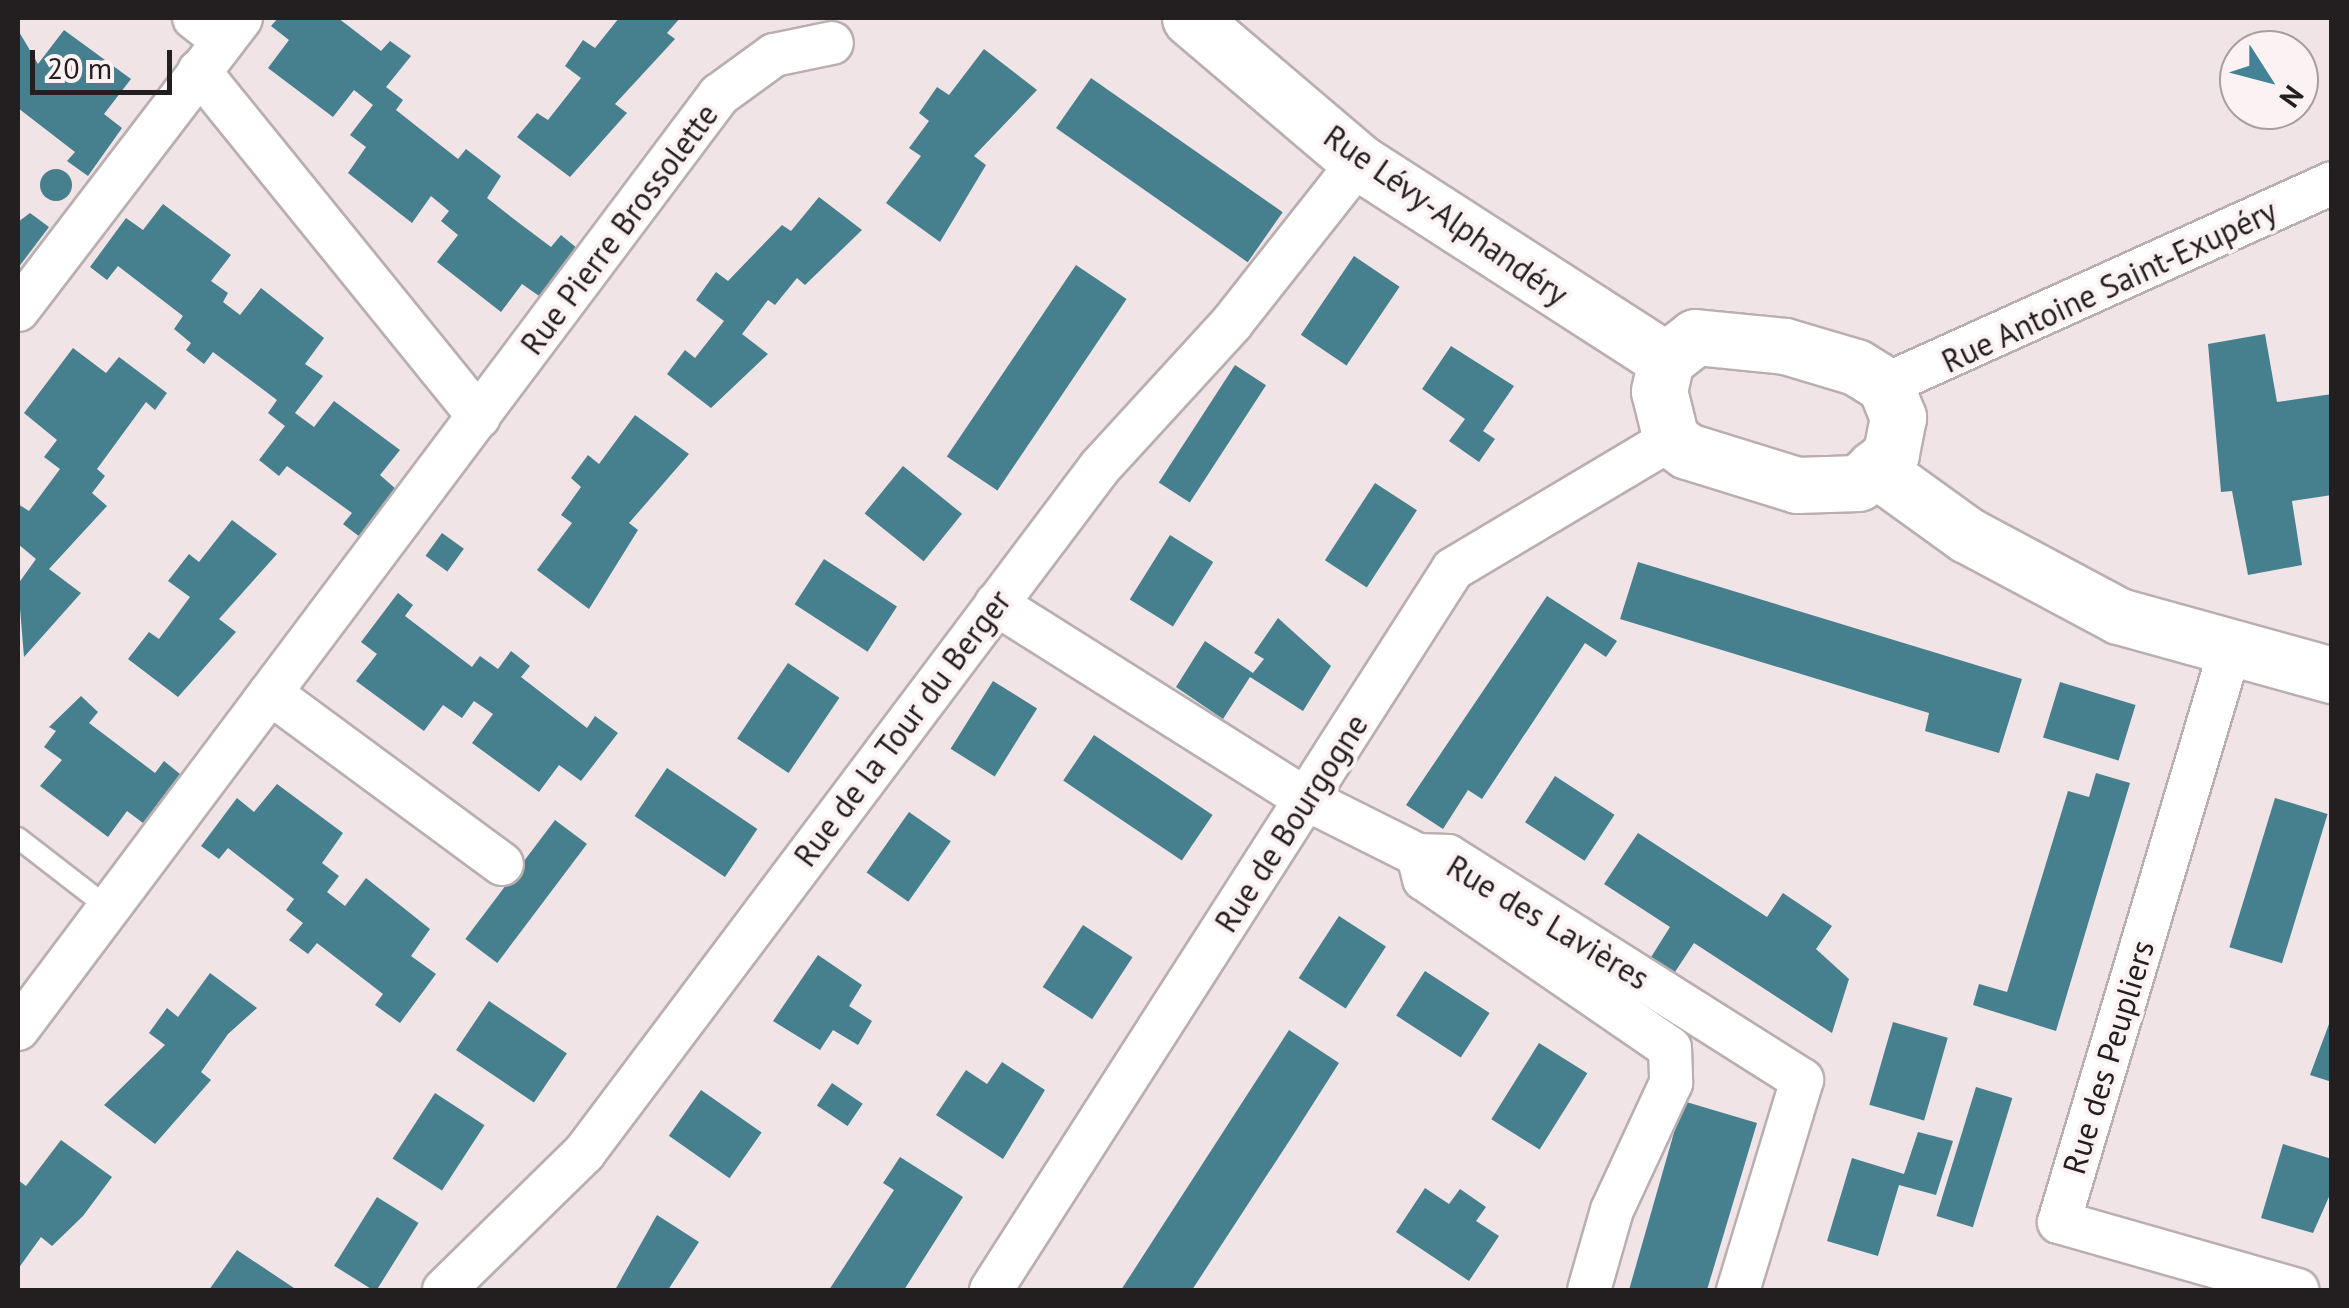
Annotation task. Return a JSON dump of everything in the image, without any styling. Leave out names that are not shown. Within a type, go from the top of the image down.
[{"type":"street","name":"Rue Lévy-Alphandéry","points":[[1190,18],[1359,162],[1666,360]]},
{"type":"street","points":[[18,310],[214,37],[479,417]]},
{"type":"street","name":"Rue Pierre Brossolette","points":[[26,1001],[110,909],[720,96],[774,55],[832,43]]},
{"type":"street","name":"Rue de la Tour du Berger","points":[[444,1290],[584,1153],[996,604],[1359,162]]},
{"type":"street","name":"Rue Antoine Saint-Exupéry","points":[[1885,384],[2332,182]]},
{"type":"street","points":[[1695,338],[1785,346],[1885,384],[1898,417],[1891,454],[1858,483],[1797,485],[1671,439],[1659,391],[1666,360],[1695,338]]},
{"type":"street","name":"Rue de Bourgogne","points":[[991,1290],[1452,570],[1671,439]]},
{"type":"street","points":[[1874,468],[1967,535],[2119,616],[2228,653],[2332,676]]},
{"type":"street","name":"Rue des Lavières","points":[[996,604],[1306,799],[1418,855],[1448,856],[1802,1080],[1738,1290]]},
{"type":"street","name":"Rue des Peupliers","points":[[2228,653],[2059,1222],[2298,1290]]},
{"type":"street","points":[[270,693],[502,864]]},
{"type":"street","points":[[1418,855],[1424,879],[1670,1048],[1672,1082],[1612,1210],[1589,1290]]},
{"type":"lane","points":[[18,838],[110,909]]},
{"type":"building","points":[[278,18],[338,18],[381,51],[390,41],[411,56],[386,87],[403,100],[396,110],[458,159],[466,149],[501,176],[487,198],[519,223],[551,247],[561,235],[578,249],[542,298],[522,284],[501,312],[437,262],[458,235],[441,221],[449,211],[431,196],[412,223],[348,173],[366,147],[350,135],[373,105],[354,90],[333,117],[268,68],[289,40],[271,26]]},
{"type":"building","points":[[619,18],[680,18],[667,33],[675,39],[615,104],[627,113],[570,177],[517,137],[537,113],[548,120],[581,78],[565,66],[583,40],[595,48]]},
{"type":"building","points":[[18,30],[38,64],[64,30],[131,79],[104,114],[122,128],[88,176],[67,161],[75,152],[18,108]]},
{"type":"building","points":[[984,49],[1037,90],[974,156],[986,165],[940,242],[886,203],[921,156],[909,148],[929,121],[919,113],[937,87],[949,95]]},
{"type":"building","points":[[1091,78],[1283,212],[1248,262],[1056,128]]},
{"type":"building","points":[[56,169],[68,173],[72,185],[68,197],[56,201],[44,197],[40,185],[44,173]]},
{"type":"building","points":[[819,197],[862,230],[805,285],[797,278],[775,305],[768,300],[742,334],[768,354],[711,408],[667,374],[685,350],[695,358],[724,321],[696,300],[716,272],[728,281],[782,225],[791,231]]},
{"type":"building","points":[[163,204],[231,255],[211,281],[228,293],[223,302],[240,315],[261,288],[324,338],[305,364],[323,376],[295,413],[314,427],[334,401],[400,450],[380,475],[397,490],[360,537],[343,524],[352,513],[287,466],[279,476],[259,460],[285,426],[268,413],[277,400],[213,352],[204,364],[186,350],[191,343],[174,329],[183,316],[118,266],[107,280],[90,267],[126,218],[143,230]]},
{"type":"building","points":[[30,213],[49,227],[18,268],[18,222]]},
{"type":"building","points":[[1354,256],[1400,287],[1346,366],[1301,335]]},
{"type":"building","points":[[1076,265],[1127,299],[997,491],[947,457]]},
{"type":"building","points":[[2265,334],[2277,402],[2332,394],[2332,495],[2292,501],[2302,565],[2248,575],[2232,491],[2221,492],[2208,344]]},
{"type":"building","points":[[1451,346],[1514,386],[1483,431],[1495,439],[1479,462],[1449,441],[1465,419],[1422,389]]},
{"type":"building","points":[[73,348],[106,373],[119,357],[167,393],[155,410],[146,402],[97,469],[105,476],[92,493],[107,506],[49,569],[81,593],[24,657],[18,584],[36,559],[18,544],[18,504],[29,511],[60,469],[44,457],[57,440],[24,413]]},
{"type":"building","points":[[1235,365],[1266,385],[1190,503],[1159,482]]},
{"type":"building","points":[[635,415],[689,454],[629,523],[638,530],[589,609],[537,570],[572,523],[561,515],[581,487],[571,478],[588,455],[599,464]]},
{"type":"building","points":[[903,466],[962,514],[924,561],[865,513]]},
{"type":"building","points":[[1375,483],[1417,510],[1367,587],[1325,560]]},
{"type":"building","points":[[232,520],[277,554],[219,619],[236,632],[178,697],[128,659],[149,632],[159,639],[190,597],[168,581],[189,554],[199,562]]},
{"type":"building","points":[[442,533],[464,549],[447,572],[426,556]]},
{"type":"building","points":[[1170,535],[1213,562],[1173,626],[1130,599]]},
{"type":"building","points":[[824,559],[897,606],[868,652],[795,604]]},
{"type":"building","points":[[1638,562],[2022,679],[1999,753],[1925,731],[1929,713],[1620,619]]},
{"type":"building","points":[[398,593],[413,605],[405,616],[472,667],[480,656],[498,669],[511,651],[530,666],[521,677],[587,728],[595,716],[618,733],[581,781],[559,765],[539,792],[472,743],[493,714],[474,701],[462,718],[443,705],[424,731],[356,681],[377,654],[361,642]]},
{"type":"building","points":[[1547,596],[1617,641],[1606,657],[1585,643],[1482,799],[1468,790],[1443,829],[1406,805]]},
{"type":"building","points":[[1278,618],[1331,666],[1303,711],[1250,677],[1223,719],[1176,687],[1205,641],[1253,673],[1264,659],[1254,653]]},
{"type":"building","points":[[788,663],[839,698],[789,773],[737,738]]},
{"type":"building","points":[[993,681],[1037,709],[995,776],[951,749]]},
{"type":"building","points":[[2060,682],[2136,705],[2119,761],[2043,737]]},
{"type":"building","points":[[81,696],[98,712],[89,723],[155,773],[164,761],[180,774],[143,823],[127,811],[108,837],[40,786],[62,760],[44,747],[56,731],[49,727]]},
{"type":"building","points":[[1094,735],[1213,815],[1182,861],[1063,781]]},
{"type":"building","points":[[667,768],[757,829],[725,877],[635,816]]},
{"type":"building","points":[[2096,773],[2130,783],[2056,1031],[1973,1005],[1979,984],[2007,992],[2068,791],[2089,797]]},
{"type":"building","points":[[1555,776],[1615,815],[1585,861],[1525,822]]},
{"type":"building","points":[[277,784],[343,833],[322,863],[339,876],[327,892],[345,906],[366,878],[430,929],[411,956],[436,974],[400,1023],[375,1005],[383,994],[317,943],[308,954],[289,940],[303,923],[286,910],[294,899],[228,848],[219,859],[201,846],[237,798],[254,812]]},
{"type":"building","points":[[2275,798],[2328,814],[2282,963],[2229,947]]},
{"type":"building","points":[[909,812],[951,841],[908,902],[867,873]]},
{"type":"building","points":[[555,820],[587,844],[497,963],[465,939]]},
{"type":"building","points":[[1638,833],[1767,917],[1783,893],[1832,926],[1816,949],[1849,979],[1832,1033],[1694,943],[1671,978],[1648,962],[1670,927],[1604,884]]},
{"type":"building","points":[[1339,916],[1386,946],[1346,1009],[1299,978]]},
{"type":"building","points":[[1083,925],[1132,957],[1092,1019],[1043,987]]},
{"type":"building","points":[[818,955],[862,985],[849,1006],[872,1021],[858,1045],[833,1030],[820,1050],[773,1021]]},
{"type":"building","points":[[1425,971],[1490,1013],[1461,1057],[1396,1015]]},
{"type":"building","points":[[210,973],[257,1008],[228,1034],[201,1072],[211,1080],[155,1144],[104,1105],[165,1045],[149,1033],[167,1008],[178,1017]]},
{"type":"building","points":[[489,1001],[567,1054],[534,1102],[456,1050]]},
{"type":"building","points":[[2332,1016],[2332,1082],[2310,1075]]},
{"type":"building","points":[[1893,1022],[1948,1038],[1924,1120],[1869,1105]]},
{"type":"building","points":[[1289,1030],[1339,1063],[1297,1129],[1192,1290],[1121,1290]]},
{"type":"building","points":[[1539,1043],[1587,1073],[1540,1150],[1491,1119]]},
{"type":"building","points":[[1002,1062],[1045,1090],[1003,1159],[936,1115],[966,1070],[987,1084]]},
{"type":"building","points":[[832,1083],[863,1104],[848,1126],[817,1105]]},
{"type":"building","points":[[1976,1087],[2012,1098],[1973,1227],[1937,1216]]},
{"type":"building","points":[[701,1090],[762,1132],[729,1178],[669,1136]]},
{"type":"building","points":[[435,1093],[484,1125],[442,1191],[393,1158]]},
{"type":"building","points":[[1683,1101],[1757,1123],[1707,1290],[1629,1290]]},
{"type":"building","points":[[1918,1132],[1953,1141],[1936,1195],[1899,1185],[1878,1256],[1827,1241],[1852,1158],[1904,1174]]},
{"type":"building","points":[[61,1140],[112,1177],[83,1216],[52,1246],[41,1237],[18,1269],[18,1180],[26,1186]]},
{"type":"building","points":[[2283,1144],[2332,1159],[2332,1190],[2313,1233],[2261,1218]]},
{"type":"building","points":[[900,1157],[963,1197],[904,1290],[829,1290],[894,1190],[883,1183]]},
{"type":"building","points":[[1425,1188],[1449,1204],[1460,1189],[1486,1207],[1476,1221],[1499,1236],[1469,1281],[1396,1232]]},
{"type":"building","points":[[377,1197],[419,1223],[377,1290],[334,1266]]},
{"type":"building","points":[[657,1215],[699,1242],[668,1290],[615,1290]]},
{"type":"building","points":[[237,1250],[297,1290],[209,1290]]}]
